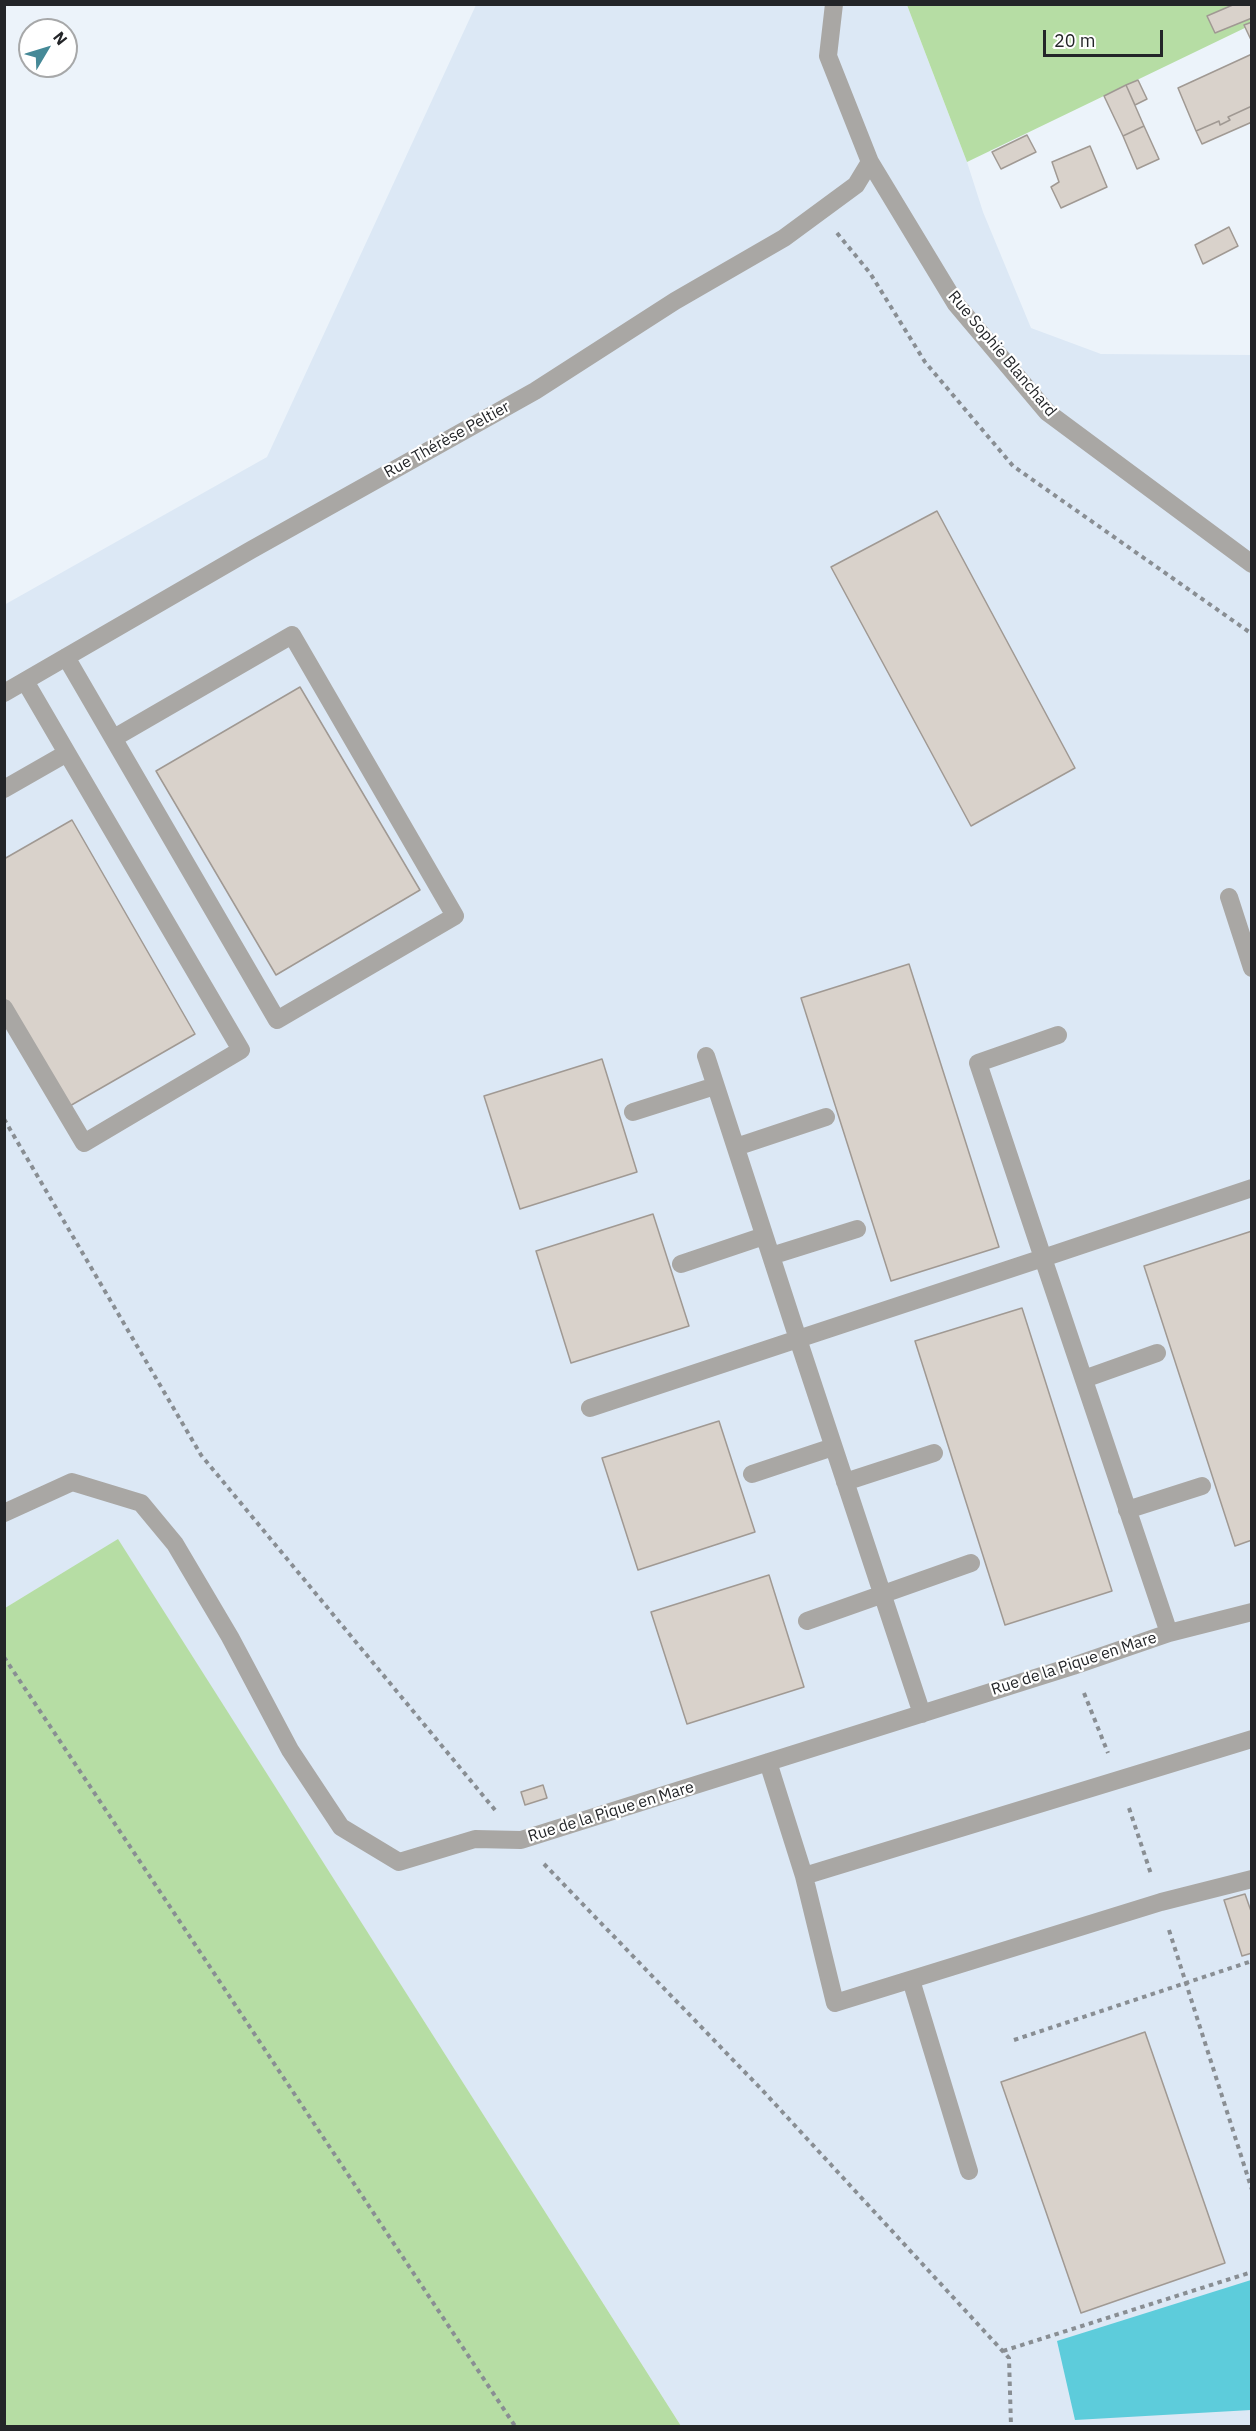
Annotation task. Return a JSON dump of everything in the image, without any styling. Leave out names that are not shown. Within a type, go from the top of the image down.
[{"type":"street","name":"Rue Sophie Blanchard","points":[[834,4],[828,56],[870,162],[956,304],[1047,412],[1251,564]]},
{"type":"street","name":"Rue Thérèse Peltier","points":[[4,693],[251,550],[535,391],[675,301],[784,238],[856,185],[870,162]]},
{"type":"street","points":[[66,657],[277,1020],[455,916],[292,635],[114,738]]},
{"type":"street","points":[[4,1008],[84,1143],[241,1050],[25,681]]},
{"type":"street","points":[[4,789],[67,753]]},
{"type":"street","points":[[1229,897],[1247,936],[1251,968]]},
{"type":"street","points":[[1059,1035],[978,1064],[1169,1633]]},
{"type":"street","points":[[706,1056],[922,1714]]},
{"type":"street","points":[[633,1112],[716,1086]]},
{"type":"street","points":[[736,1147],[826,1117]]},
{"type":"street","points":[[590,1408],[1251,1188]]},
{"type":"street","points":[[771,1256],[857,1229]]},
{"type":"street","points":[[681,1264],[764,1236]]},
{"type":"street","points":[[1084,1379],[1157,1353]]},
{"type":"street","points":[[752,1474],[833,1448]]},
{"type":"street","points":[[845,1482],[934,1452]]},
{"type":"street","name":"Rue de la Pique en Mare","points":[[4,1513],[72,1482],[141,1503],[175,1544],[230,1637],[290,1750],[341,1827],[399,1862],[475,1839],[521,1840],[922,1714],[1169,1633],[1251,1612]]},
{"type":"street","points":[[1127,1510],[1202,1486]]},
{"type":"street","points":[[807,1621],[970,1563]]},
{"type":"street","points":[[804,1876],[1251,1739]]},
{"type":"street","points":[[768,1762],[804,1876],[835,2003],[1161,1902],[1251,1879]]},
{"type":"street","points":[[911,1980],[969,2171]]},
{"type":"path","points":[[820,212],[870,273],[925,362],[1013,466],[1251,634]]},
{"type":"path","points":[[4,1119],[201,1455],[521,1840],[764,2092],[1009,2358],[1011,2427]]},
{"type":"path","points":[[4,1657],[515,2427]]},
{"type":"path","points":[[1014,2040],[1251,1961]]},
{"type":"path","points":[[1003,2351],[1251,2272]]},
{"type":"shaded area","points":[[476,5],[907,5],[967,162],[983,212],[1031,328],[1101,354],[1251,355],[1251,2426],[681,2426],[118,1540],[5,1608],[4,605],[267,457]]},
{"type":"green space","points":[[907,5],[1251,5],[1251,25],[967,162]]},
{"type":"green space","points":[[118,1539],[681,2426],[5,2426],[5,1608]]},
{"type":"water","points":[[1251,2280],[1251,2410],[1075,2420],[1057,2341]]},
{"type":"building","points":[[1235,4],[1252,4],[1252,18],[1215,33],[1207,16]]},
{"type":"building","points":[[1252,22],[1252,42],[1244,25]]},
{"type":"building","points":[[1252,54],[1252,106],[1228,117],[1230,120],[1220,125],[1219,121],[1196,131],[1178,88]]},
{"type":"building","points":[[1138,80],[1147,99],[1135,105],[1126,85]]},
{"type":"building","points":[[1126,85],[1144,126],[1123,136],[1104,96]]},
{"type":"building","points":[[1252,106],[1252,122],[1202,144],[1196,131],[1219,121],[1220,125],[1230,120],[1228,117]]},
{"type":"building","points":[[1144,126],[1159,159],[1137,169],[1123,136]]},
{"type":"building","points":[[1027,135],[1036,152],[1001,169],[992,152]]},
{"type":"building","points":[[1090,146],[1107,187],[1061,208],[1051,187],[1059,182],[1052,162]]},
{"type":"building","points":[[1229,227],[1238,246],[1203,264],[1195,245]]},
{"type":"building","points":[[937,511],[1075,768],[971,826],[831,567]]},
{"type":"building","points":[[300,687],[420,890],[276,975],[156,771]]},
{"type":"building","points":[[72,820],[195,1034],[68,1107],[4,998],[4,859]]},
{"type":"building","points":[[909,964],[999,1247],[891,1281],[801,998]]},
{"type":"building","points":[[602,1059],[637,1172],[520,1209],[484,1096]]},
{"type":"building","points":[[653,1214],[689,1326],[571,1363],[536,1251]]},
{"type":"building","points":[[1252,1231],[1252,1540],[1235,1546],[1144,1266]]},
{"type":"building","points":[[1022,1308],[1112,1591],[1005,1625],[915,1341]]},
{"type":"building","points":[[719,1421],[755,1532],[638,1570],[602,1458]]},
{"type":"building","points":[[769,1575],[804,1687],[687,1724],[651,1612]]},
{"type":"building","points":[[543,1785],[547,1798],[525,1805],[521,1792]]},
{"type":"building","points":[[1245,1894],[1252,1914],[1252,1953],[1242,1956],[1224,1900]]},
{"type":"building","points":[[1145,2032],[1225,2263],[1081,2313],[1001,2082]]}]
